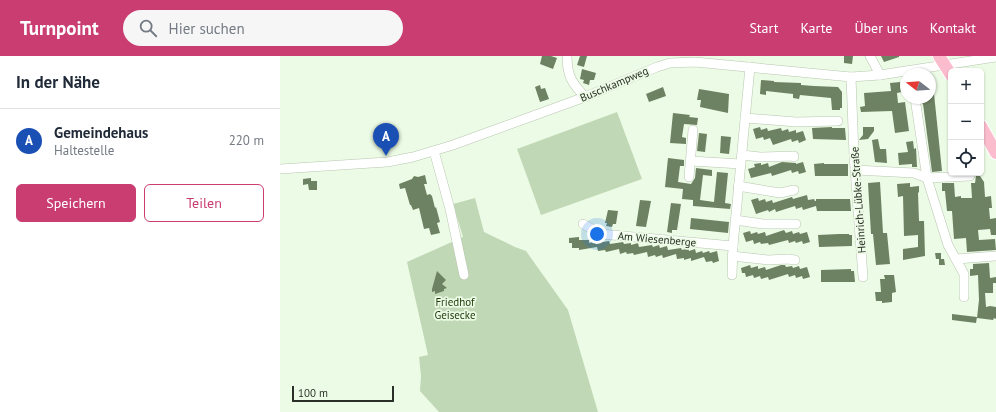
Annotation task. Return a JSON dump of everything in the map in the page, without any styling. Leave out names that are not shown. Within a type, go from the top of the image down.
[{"type":"main road","points":[[942,60],[948,70]]},
{"type":"main road","points":[[984,131],[996,153]]},
{"type":"street","points":[[567,56],[568,74],[574,85],[585,97]]},
{"type":"street","points":[[870,56],[880,75]]},
{"type":"street","name":"Buschkampweg","points":[[280,169],[387,162],[413,157],[434,151],[585,97],[646,70],[670,63],[695,62],[851,77],[880,75],[942,60],[995,57]]},
{"type":"street","points":[[732,275],[735,220],[750,67]]},
{"type":"street","name":"Heinrich-Lübke-Straße","points":[[851,77],[846,122],[855,170],[863,277]]},
{"type":"street","points":[[916,104],[927,178],[948,245],[964,274],[964,297]]},
{"type":"street","points":[[745,118],[810,122],[846,122]]},
{"type":"street","points":[[689,177],[693,130]]},
{"type":"street","points":[[434,151],[450,209],[464,275]]},
{"type":"street","points":[[742,155],[760,157],[794,157]]},
{"type":"street","points":[[691,161],[741,164]]},
{"type":"street","points":[[855,170],[914,173],[927,178],[970,176]]},
{"type":"street","points":[[738,186],[780,193],[794,190]]},
{"type":"street","points":[[735,220],[763,224],[796,224]]},
{"type":"street","name":"Am Wiesenberge","points":[[583,224],[601,234],[733,246]]},
{"type":"street","points":[[732,256],[768,260],[795,260]]},
{"type":"street","points":[[957,259],[996,256]]},
{"type":"green space","points":[[617,112],[642,179],[541,215],[517,149]]},
{"type":"green space","name":"Friedhof Geisecke","points":[[475,198],[484,232],[526,251],[568,310],[598,412],[439,412],[420,391],[421,376],[419,357],[428,355],[407,262],[463,237],[453,204]]},
{"type":"building","points":[[542,56],[557,58],[553,69],[540,64]]},
{"type":"building","points":[[580,56],[587,56],[584,67],[577,65]]},
{"type":"building","points":[[844,56],[853,56],[852,64],[844,63]]},
{"type":"building","points":[[881,56],[899,56],[899,57],[884,62]]},
{"type":"building","points":[[582,69],[596,73],[594,80],[590,80],[589,85],[583,83],[584,80],[580,79]]},
{"type":"building","points":[[761,80],[801,83],[801,85],[838,87],[842,92],[842,108],[840,108],[840,110],[832,110],[831,98],[800,95],[799,99],[793,98],[793,94],[766,91],[766,95],[760,94]]},
{"type":"building","points":[[900,82],[900,92],[897,93],[898,103],[905,104],[909,131],[895,133],[892,111],[861,112],[860,107],[865,106],[864,93],[891,91],[890,83]]},
{"type":"building","points":[[540,85],[541,89],[545,88],[549,99],[540,102],[535,87]]},
{"type":"building","points":[[663,87],[666,96],[649,102],[646,94]]},
{"type":"building","points":[[699,89],[729,94],[728,113],[700,107],[701,100],[697,100]]},
{"type":"building","points":[[923,104],[935,104],[942,171],[932,172]]},
{"type":"building","points":[[673,113],[690,115],[689,117],[698,118],[697,125],[684,124],[682,137],[686,138],[686,144],[670,143]]},
{"type":"building","points":[[760,127],[761,130],[767,128],[768,131],[781,128],[782,131],[788,129],[789,132],[796,130],[796,133],[803,131],[806,140],[799,143],[798,140],[792,142],[791,139],[773,145],[770,138],[764,140],[763,137],[756,139],[753,129]]},
{"type":"building","points":[[863,127],[874,127],[874,131],[868,139],[859,140],[863,135]]},
{"type":"building","points":[[812,128],[845,128],[846,140],[813,139]]},
{"type":"building","points":[[699,133],[707,134],[705,152],[697,151]]},
{"type":"building","points":[[721,136],[731,137],[729,154],[720,153]]},
{"type":"building","points":[[878,139],[880,149],[886,149],[887,163],[875,162],[872,140]]},
{"type":"building","points":[[913,141],[914,149],[916,148],[917,167],[912,167],[912,164],[899,165],[898,153],[908,152],[906,142]]},
{"type":"building","points":[[668,158],[684,160],[684,166],[680,166],[678,182],[691,184],[695,178],[696,168],[712,170],[712,176],[703,175],[700,200],[714,202],[717,172],[728,173],[725,203],[731,204],[730,209],[693,206],[693,200],[682,199],[683,189],[665,187]]},
{"type":"building","points":[[782,162],[796,164],[803,162],[806,172],[799,174],[798,171],[792,173],[791,170],[772,176],[771,173],[751,178],[748,169],[755,167],[754,164],[761,163],[761,165],[768,163],[769,167]]},
{"type":"building","points":[[814,164],[848,164],[848,176],[815,176]]},
{"type":"building","points":[[425,175],[427,184],[424,184],[427,195],[430,194],[432,196],[440,222],[437,223],[440,233],[431,235],[429,228],[424,229],[419,208],[413,210],[405,188],[400,189],[399,184],[412,179],[414,176],[418,177]]},
{"type":"building","points":[[976,176],[980,176],[984,182],[985,197],[991,196],[992,208],[989,208],[990,219],[996,218],[996,235],[991,235],[990,229],[978,230],[979,240],[995,239],[996,250],[967,252],[966,238],[954,239],[952,211],[947,211],[945,191],[942,191],[942,183],[954,183],[955,197],[961,196],[961,198],[972,198],[971,183],[975,183]]},
{"type":"building","points":[[311,178],[311,181],[317,181],[317,190],[309,190],[308,184],[303,185],[303,179]]},
{"type":"building","points":[[880,182],[883,233],[887,233],[890,264],[876,265],[873,234],[871,234],[868,183]]},
{"type":"building","points":[[910,183],[910,187],[919,186],[919,221],[924,221],[925,256],[903,260],[903,249],[918,247],[918,235],[904,236],[903,196],[898,197],[897,184]]},
{"type":"building","points":[[807,195],[808,200],[814,199],[815,201],[816,199],[850,199],[851,211],[817,211],[816,206],[803,210],[802,207],[796,209],[795,206],[776,212],[775,209],[769,212],[768,210],[756,214],[751,200],[758,198],[759,201],[765,199],[766,202],[772,200],[773,203],[792,197],[793,199]]},
{"type":"building","points":[[640,200],[651,201],[646,227],[636,226]]},
{"type":"building","points":[[671,203],[681,204],[677,230],[672,230],[672,233],[667,232]]},
{"type":"building","points":[[608,210],[618,211],[616,224],[613,224],[612,227],[606,226],[607,223],[605,223]]},
{"type":"building","points":[[691,218],[729,222],[728,233],[690,229]]},
{"type":"building","points":[[784,230],[786,233],[792,231],[793,234],[807,232],[810,242],[803,244],[802,241],[796,243],[795,241],[789,243],[788,240],[769,245],[768,243],[761,244],[760,242],[754,244],[753,240],[746,242],[743,233],[750,231],[751,234],[757,232],[758,234],[765,232],[766,236]]},
{"type":"building","points":[[818,235],[852,235],[852,246],[819,247]]},
{"type":"building","points":[[579,237],[579,240],[589,240],[589,243],[601,240],[603,242],[609,241],[610,244],[623,242],[624,244],[631,243],[631,245],[638,243],[639,247],[652,245],[653,247],[659,245],[660,248],[667,246],[668,250],[681,248],[682,250],[688,248],[689,251],[695,249],[696,253],[702,251],[703,253],[709,251],[710,253],[717,251],[719,261],[713,263],[712,261],[706,262],[704,257],[691,261],[691,258],[684,260],[684,258],[677,259],[676,254],[663,258],[662,255],[648,257],[647,252],[634,255],[633,253],[627,254],[626,252],[620,254],[619,249],[606,252],[605,250],[598,251],[597,247],[579,250],[579,248],[572,248],[572,243],[569,243],[569,238]]},
{"type":"building","points":[[935,253],[941,253],[941,259],[944,259],[945,265],[939,265],[939,259],[936,259]]},
{"type":"building","points":[[989,263],[990,278],[996,277],[996,283],[993,283],[993,293],[985,293],[986,307],[996,307],[996,319],[994,318],[993,320],[977,318],[979,300],[978,275],[970,276],[970,269],[973,269],[973,264]]},
{"type":"building","points":[[750,265],[751,268],[758,266],[758,269],[765,267],[766,270],[781,265],[785,265],[786,267],[792,266],[793,268],[799,266],[800,269],[807,267],[810,277],[803,279],[802,276],[796,278],[795,275],[789,277],[788,274],[769,280],[768,277],[761,279],[760,276],[754,278],[753,275],[746,277],[745,273],[742,273],[741,268]]},
{"type":"building","points":[[851,269],[851,271],[854,271],[855,282],[821,282],[821,270]]},
{"type":"building","points":[[437,271],[446,280],[442,284],[447,288],[444,289],[444,291],[435,294],[435,291],[432,292],[432,289]]},
{"type":"building","points":[[884,275],[894,275],[896,292],[892,293],[892,302],[882,303],[882,301],[876,301],[875,292],[881,292],[880,279],[885,279]]},
{"type":"building","points":[[952,314],[977,317],[976,323],[952,320]]},
{"type":"place","name":"Gemeindehaus","points":[[386,156]]}]
